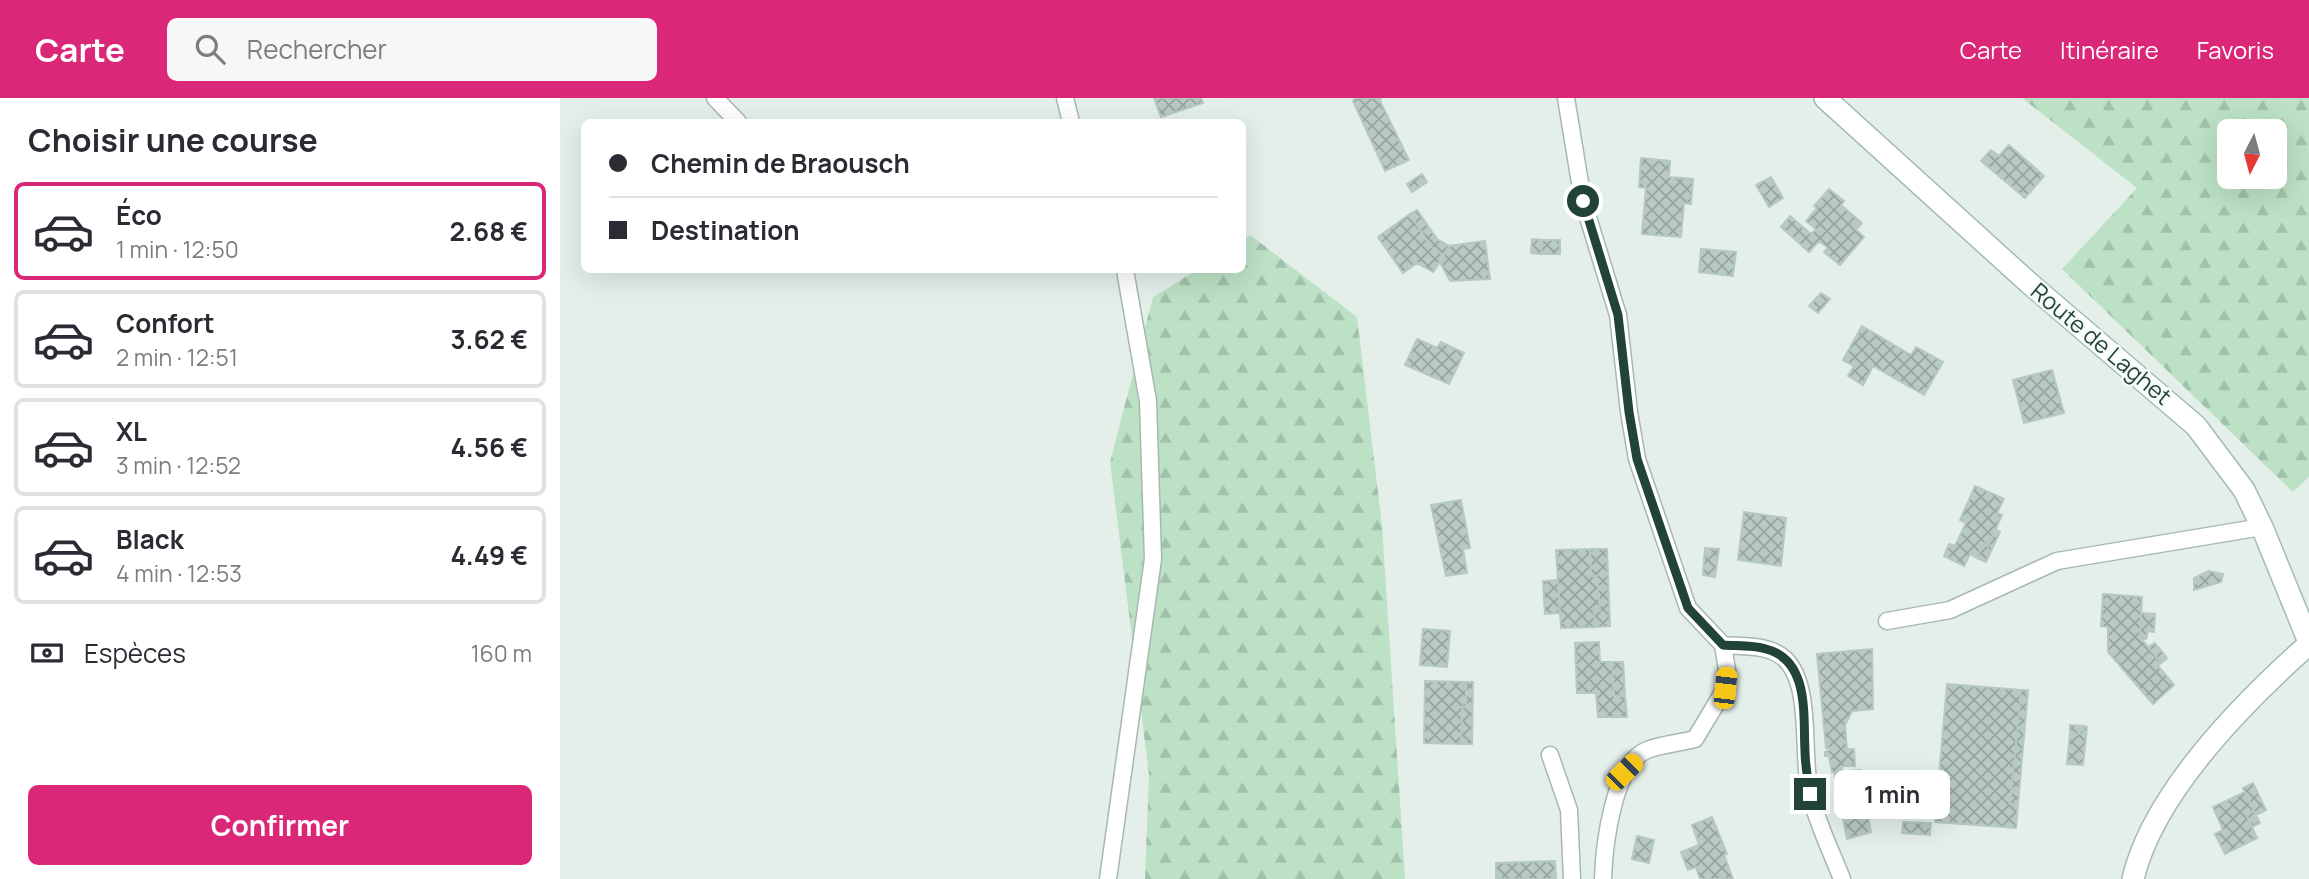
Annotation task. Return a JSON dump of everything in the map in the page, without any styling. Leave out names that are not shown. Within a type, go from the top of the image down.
[{"type":"main road","name":"Route de Laghet","points":[[1825,98],[2029,283],[2196,426],[2244,490],[2309,643]]},
{"type":"main road","points":[[2133,879],[2151,829],[2192,765],[2271,678],[2309,643]]},
{"type":"lane","points":[[715,98],[735,119]]},
{"type":"lane","points":[[1065,98],[1071,119]]},
{"type":"lane","points":[[1566,98],[1583,201],[1618,315],[1637,459],[1688,608],[1723,645],[1727,670],[1725,688],[1695,739],[1645,751],[1624,772],[1610,816],[1603,879]]},
{"type":"lane","points":[[1108,879],[1153,559],[1148,401],[1126,273]]},
{"type":"lane","points":[[1887,621],[1950,610],[2057,561],[2262,527]]},
{"type":"lane","points":[[1723,645],[1767,649],[1784,658],[1797,676],[1803,694],[1805,756],[1810,794],[1842,879]]},
{"type":"lane","points":[[1550,755],[1569,810],[1572,879]]},
{"type":"green space","points":[[2022,98],[2309,98],[2309,477],[2293,492],[2062,269],[2137,188]]},
{"type":"green space","points":[[1250,235],[1357,317],[1382,526],[1405,879],[1145,879],[1149,775],[1110,462],[1153,297],[1192,273],[1246,273],[1246,238]]},
{"type":"building","points":[[1154,98],[1201,98],[1203,103],[1161,117]]},
{"type":"building","points":[[1355,98],[1381,98],[1380,101],[1409,160],[1385,171],[1353,101]]},
{"type":"building","points":[[2009,145],[2044,176],[2025,198],[1981,161],[1991,150],[1999,156]]},
{"type":"building","points":[[1641,158],[1670,161],[1669,177],[1693,179],[1691,204],[1684,203],[1681,237],[1642,234],[1646,188],[1639,187]]},
{"type":"building","points":[[1422,174],[1427,182],[1412,192],[1407,184]]},
{"type":"building","points":[[1771,177],[1783,198],[1769,207],[1756,185]]},
{"type":"building","points":[[1829,189],[1844,201],[1841,205],[1862,223],[1856,230],[1864,237],[1840,265],[1824,252],[1828,248],[1819,241],[1809,252],[1781,227],[1790,216],[1811,234],[1816,229],[1806,221],[1817,208],[1814,206]]},
{"type":"building","points":[[1417,210],[1437,239],[1449,246],[1444,255],[1431,247],[1410,214]]},
{"type":"building","points":[[1410,214],[1431,247],[1444,255],[1449,246],[1485,241],[1490,279],[1450,281],[1440,262],[1433,272],[1417,263],[1403,273],[1378,237]]},
{"type":"building","points":[[1532,239],[1542,240],[1541,254],[1531,253]]},
{"type":"building","points":[[1542,240],[1560,240],[1560,254],[1541,254]]},
{"type":"building","points":[[1701,249],[1736,252],[1733,276],[1699,272]]},
{"type":"building","points":[[1821,293],[1830,299],[1818,313],[1809,306]]},
{"type":"building","points":[[1862,326],[1911,355],[1916,347],[1943,362],[1924,395],[1873,366],[1863,385],[1848,376],[1854,366],[1843,360]]},
{"type":"building","points":[[1417,339],[1437,348],[1441,342],[1464,353],[1449,384],[1405,365]]},
{"type":"building","points":[[2052,370],[2064,413],[2024,423],[2013,380]]},
{"type":"building","points":[[1975,486],[2004,499],[1997,513],[2002,515],[1988,546],[1984,543],[1977,558],[1970,554],[1964,566],[1944,556],[1949,544],[1955,546],[1966,523],[1960,520]]},
{"type":"building","points":[[1461,500],[1470,548],[1463,549],[1467,573],[1446,576],[1431,505]]},
{"type":"building","points":[[1744,512],[1786,518],[1781,566],[1738,560]]},
{"type":"building","points":[[1995,529],[2000,532],[1986,562],[1977,558],[1984,543],[1988,546]]},
{"type":"building","points":[[1705,548],[1719,549],[1715,577],[1703,575]]},
{"type":"building","points":[[1590,549],[1591,576],[1597,576],[1600,611],[1594,612],[1595,627],[1561,628],[1556,550]]},
{"type":"building","points":[[1590,549],[1607,549],[1610,626],[1595,627],[1594,612],[1600,611],[1597,576],[1591,576]]},
{"type":"building","points":[[2208,571],[2223,574],[2221,582],[2194,590],[2194,578]]},
{"type":"building","points":[[1558,580],[1560,613],[1545,614],[1543,581]]},
{"type":"building","points":[[2103,594],[2142,597],[2140,637],[2161,663],[2158,666],[2174,685],[2153,704],[2108,652],[2108,627],[2101,626]]},
{"type":"building","points":[[2141,613],[2155,614],[2154,632],[2148,631],[2146,639],[2140,637]]},
{"type":"building","points":[[1423,629],[1450,631],[1447,667],[1420,665]]},
{"type":"building","points":[[1599,642],[1600,662],[1612,662],[1614,696],[1625,696],[1627,717],[1598,717],[1596,693],[1577,693],[1575,643]]},
{"type":"building","points":[[2155,643],[2167,658],[2161,663],[2148,647]]},
{"type":"building","points":[[1872,649],[1873,709],[1852,711],[1845,725],[1847,749],[1854,749],[1855,766],[1842,766],[1842,771],[1832,772],[1829,756],[1825,756],[1825,752],[1833,748],[1826,748],[1817,654]]},
{"type":"building","points":[[1612,662],[1623,662],[1625,696],[1614,696]]},
{"type":"building","points":[[1425,681],[1466,682],[1461,744],[1424,743]]},
{"type":"building","points":[[1466,682],[1473,682],[1472,744],[1461,744]]},
{"type":"building","points":[[1947,684],[2021,690],[2010,804],[2018,804],[2016,828],[1935,822]]},
{"type":"building","points":[[2021,690],[2028,690],[2018,804],[2010,804]]},
{"type":"building","points":[[2070,725],[2084,726],[2083,734],[2070,733]]},
{"type":"building","points":[[2084,726],[2087,727],[2083,765],[2067,764],[2070,733],[2083,734]]},
{"type":"building","points":[[1860,770],[1871,832],[1847,839],[1834,772]]},
{"type":"building","points":[[2253,783],[2266,810],[2256,815],[2243,788]]},
{"type":"building","points":[[2245,792],[2254,811],[2246,814],[2257,838],[2225,854],[2215,834],[2223,830],[2213,807]]},
{"type":"building","points":[[1905,804],[1933,806],[1932,818],[1904,816]]},
{"type":"building","points":[[2254,811],[2260,823],[2252,827],[2246,814]]},
{"type":"building","points":[[1712,817],[1727,854],[1724,855],[1733,879],[1700,879],[1696,867],[1688,870],[1681,852],[1699,845],[1692,825]]},
{"type":"building","points":[[1903,822],[1931,823],[1930,835],[1902,833]]},
{"type":"building","points":[[1637,836],[1654,840],[1649,863],[1632,859]]},
{"type":"building","points":[[1555,861],[1556,879],[1496,879],[1496,863]]},
{"type":"route","points":[[1583,201],[1618,315],[1637,459],[1688,608],[1723,645],[1767,649],[1784,658],[1797,676],[1803,694],[1805,756],[1810,794]]}]
